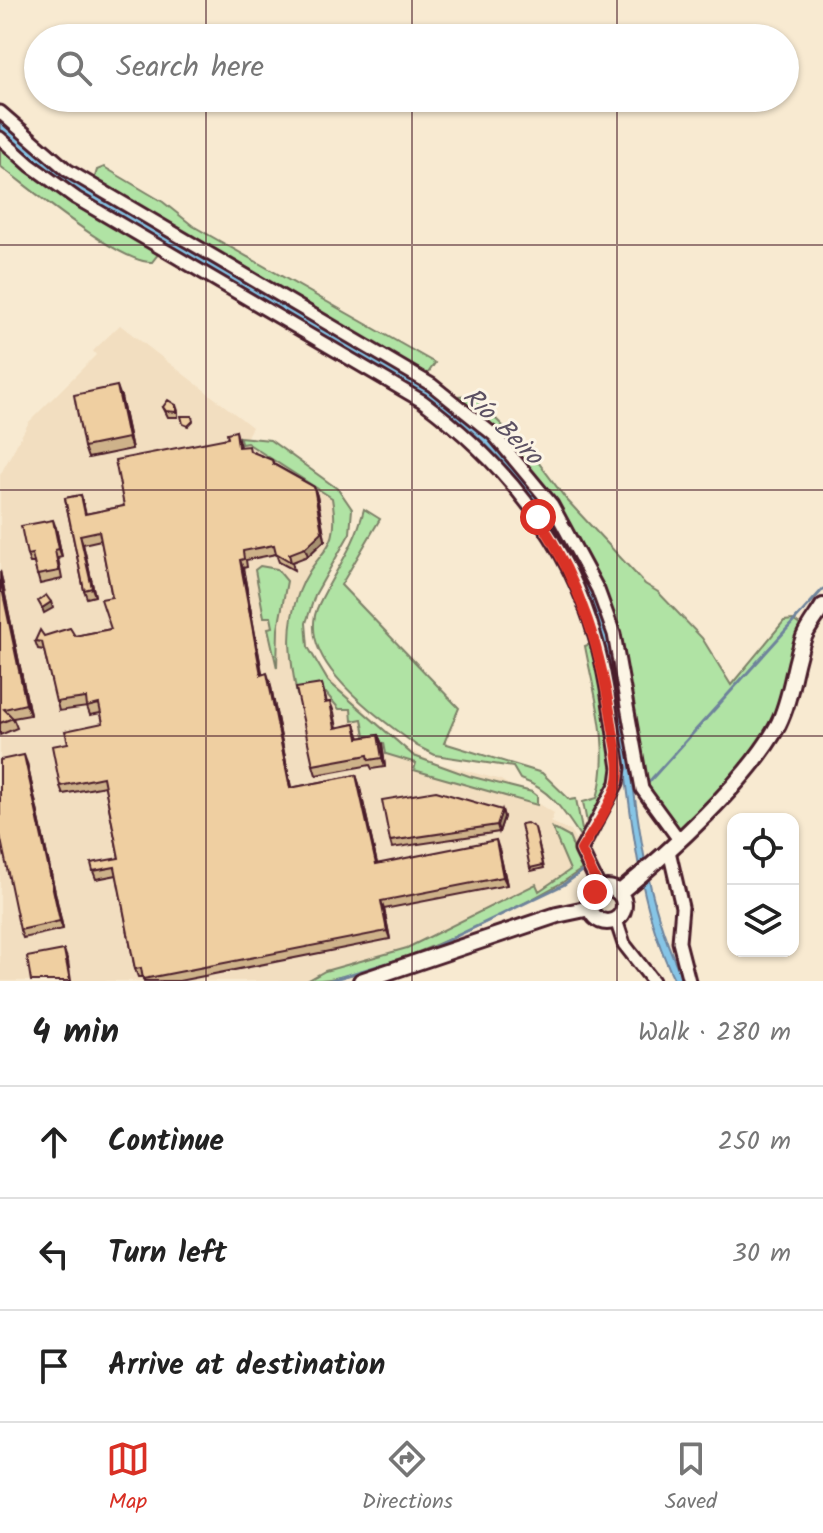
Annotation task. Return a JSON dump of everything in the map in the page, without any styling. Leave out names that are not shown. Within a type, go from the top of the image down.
[{"type":"street","points":[[0,112],[67,170],[432,385],[504,445],[552,505],[598,590],[614,634],[642,789],[674,846],[682,907],[679,942],[689,981]]},
{"type":"street","points":[[0,138],[30,165],[76,198],[422,401],[454,425],[510,479],[562,556],[596,639],[619,768],[617,783],[581,850],[600,889]]},
{"type":"street","points":[[619,893],[674,846],[752,762],[777,726],[794,683],[804,637],[823,606]]},
{"type":"street","points":[[610,888],[619,893],[624,907],[616,920],[599,921],[590,908],[592,897],[600,889],[610,888]]},
{"type":"street","points":[[361,981],[557,915],[590,908]]},
{"type":"street","points":[[616,920],[624,944],[653,981]]},
{"type":"shaded area","points":[[120,325],[252,427],[246,438],[337,491],[352,520],[308,607],[305,626],[313,662],[404,747],[433,762],[501,780],[554,813],[551,822],[571,831],[585,861],[568,877],[465,927],[314,981],[0,981],[0,475],[29,422],[96,355],[93,351]]},
{"type":"green space","points":[[0,143],[68,198],[159,253],[152,262],[138,259],[119,251],[75,223],[0,166]]},
{"type":"green space","points":[[104,167],[163,202],[193,226],[435,363],[426,376],[94,180],[97,170]]},
{"type":"green space","points":[[472,395],[535,458],[566,499],[645,584],[658,592],[702,638],[731,685],[784,621],[793,620],[801,626],[789,686],[776,713],[742,763],[681,831],[645,790],[626,664],[609,604],[587,555],[558,505],[516,451],[455,396]]},
{"type":"green space","points":[[229,436],[270,440],[339,490],[352,509],[350,533],[315,595],[306,623],[308,647],[328,681],[414,756],[469,776],[532,792],[537,796],[537,805],[414,770],[416,763],[386,754],[384,743],[373,744],[371,736],[365,736],[362,719],[352,721],[351,709],[339,709],[326,693],[297,695],[291,656],[292,618],[306,577],[331,541],[334,531],[332,498],[247,443],[241,444],[240,438],[229,440]]},
{"type":"green space","points":[[364,509],[380,519],[341,585],[459,708],[444,743],[542,773],[570,800],[576,799],[583,835],[580,836],[555,802],[540,788],[520,779],[513,767],[435,755],[417,746],[362,703],[328,666],[317,646],[314,625],[319,604],[350,547]]},
{"type":"green space","points":[[260,566],[277,569],[287,581],[278,629],[277,668],[268,628],[273,627],[271,617],[264,617],[255,570]]},
{"type":"green space","points":[[593,643],[614,777],[588,828],[583,802],[597,798],[603,760],[600,722],[585,646]]},
{"type":"green space","points":[[552,828],[569,837],[582,869],[563,882],[507,912],[401,959],[334,978],[307,981],[325,971],[407,948],[536,884],[539,891],[570,870]]},
{"type":"water","points":[[0,120],[43,158],[95,195],[429,390],[491,440],[544,501],[585,571],[600,608],[619,688],[644,858],[667,941],[684,981],[675,981],[656,933],[642,883],[620,731],[599,631],[570,560],[545,517],[516,477],[482,441],[433,402],[119,219],[38,162],[0,130]]},
{"type":"building","points":[[117,386],[128,438],[84,447],[74,395]]},
{"type":"building","points":[[168,400],[176,405],[176,412],[166,411],[163,407]]},
{"type":"building","points":[[181,416],[192,416],[193,421],[188,426],[183,424]]},
{"type":"building","points":[[236,431],[238,447],[249,446],[250,451],[272,460],[273,464],[314,487],[322,532],[305,548],[289,554],[291,562],[276,553],[274,545],[243,551],[244,559],[240,560],[261,675],[267,673],[290,788],[356,775],[376,864],[496,840],[503,877],[381,901],[387,931],[143,979],[141,968],[135,969],[115,867],[93,871],[91,863],[119,858],[103,777],[60,786],[52,746],[68,743],[65,731],[103,723],[99,704],[87,707],[86,698],[56,702],[42,642],[35,641],[40,630],[44,636],[70,628],[75,636],[111,629],[101,599],[112,597],[99,531],[80,535],[92,588],[84,590],[65,498],[81,495],[85,514],[124,506],[115,460],[228,438],[227,433]]},
{"type":"building","points":[[53,520],[59,549],[55,550],[59,571],[37,575],[32,554],[27,555],[21,526]]},
{"type":"building","points":[[0,579],[26,704],[4,709],[13,718],[0,723]]},
{"type":"building","points":[[46,595],[51,602],[42,608],[38,601]]},
{"type":"building","points":[[322,684],[325,703],[330,702],[335,728],[355,724],[358,738],[378,735],[382,758],[369,760],[368,755],[313,765],[296,688]]},
{"type":"building","points":[[24,755],[60,921],[20,930],[0,835],[0,760]]},
{"type":"building","points":[[436,791],[502,810],[497,825],[390,841],[382,800]]},
{"type":"building","points":[[527,823],[535,828],[543,865],[530,868],[521,824]]},
{"type":"building","points":[[64,950],[70,981],[31,981],[27,957]]},
{"type":"waterway","points":[[647,784],[823,589]]},
{"type":"waterway","points":[[328,981],[421,953],[563,885],[581,872]]},
{"type":"route","points":[[538,517],[562,556],[581,597],[596,639],[608,694],[619,768],[617,783],[581,850],[600,889],[595,892]]},
{"type":"water label","name":"Río Beiro","points":[[502,427]]}]
